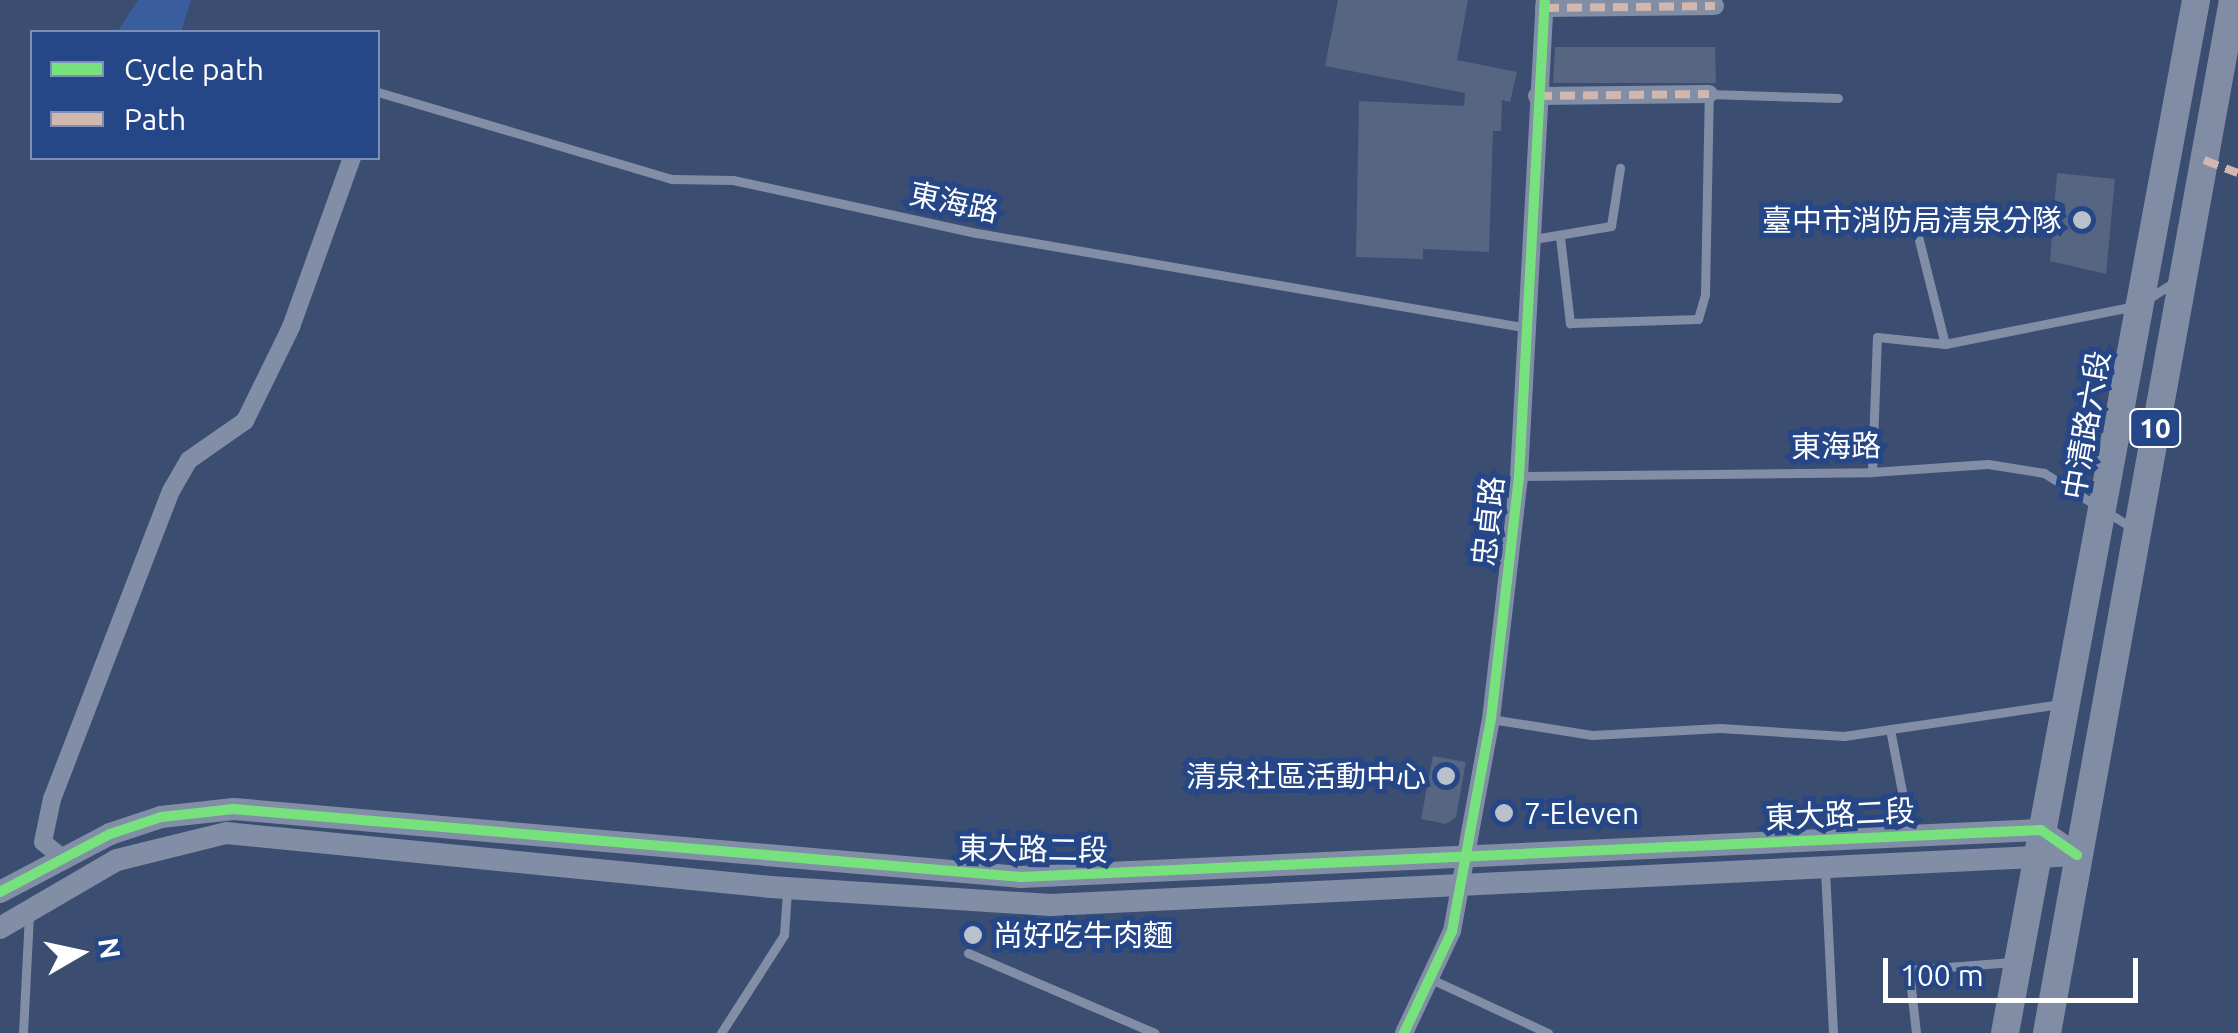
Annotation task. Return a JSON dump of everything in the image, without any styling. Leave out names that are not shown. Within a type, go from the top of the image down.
[{"type":"main road","name":"中清路六段","points":[[2034,860],[2068,704],[2196,0]]},
{"type":"main road","name":"10","points":[[2047,1033],[2076,855],[2233,0]]},
{"type":"main road","name":"10","points":[[2006,1033],[2034,860]]},
{"type":"street","points":[[1544,4],[1715,6]]},
{"type":"street","name":"忠貞路","points":[[1404,1033],[1452,931],[1492,719],[1519,476],[1544,4]]},
{"type":"street","points":[[1537,96],[1709,94]]},
{"type":"street","points":[[64,860],[43,842],[52,798],[153,537],[189,460],[246,421],[291,328],[351,160]]},
{"type":"street","name":"東大路二段","points":[[0,892],[161,817],[234,809],[1020,877],[2041,830]]},
{"type":"street","points":[[2041,830],[2076,855]]},
{"type":"street","name":"東大路二段","points":[[0,928],[117,860],[226,833],[779,888],[1050,904],[2076,855]]},
{"type":"street","points":[[772,857],[779,888]]},
{"type":"lane","name":"東海路","points":[[380,93],[672,179],[733,180],[976,234],[1529,328]]},
{"type":"lane","points":[[1560,237],[1570,322],[1698,319],[1705,294],[1709,94],[1838,98]]},
{"type":"lane","points":[[1534,240],[1611,226],[1620,168]]},
{"type":"lane","points":[[1912,212],[1945,344]]},
{"type":"lane","points":[[1872,472],[1876,337],[1945,344],[2139,305],[2182,277]]},
{"type":"lane","name":"東海路","points":[[1519,476],[1872,472],[1988,464],[2044,472],[2105,507],[2136,531]]},
{"type":"lane","points":[[1492,719],[1592,735],[1720,728],[1844,736],[2068,704]]},
{"type":"lane","points":[[1890,729],[1910,836]]},
{"type":"lane","points":[[1825,867],[1833,1033]]},
{"type":"lane","points":[[720,1033],[784,935],[779,888]]},
{"type":"lane","points":[[23,1033],[30,912]]},
{"type":"lane","points":[[968,953],[1155,1033]]},
{"type":"lane","points":[[1916,1033],[1910,970],[2016,962]]},
{"type":"lane","points":[[1431,979],[1548,1033]]},
{"type":"shaded area","points":[[138,0],[191,0],[182,30],[118,30]]},
{"type":"building","points":[[1338,0],[1468,0],[1457,60],[1517,72],[1510,102],[1502,100],[1501,131],[1493,131],[1489,252],[1423,249],[1423,259],[1356,257],[1359,101],[1464,106],[1465,93],[1325,66]]},
{"type":"building","points":[[1555,47],[1715,47],[1716,83],[1553,83]]},
{"type":"building","name":"臺中市消防局清泉分隊","points":[[2057,173],[2115,179],[2106,274],[2050,261]]},
{"type":"building","name":"清泉社區活動中心","points":[[1433,756],[1466,762],[1456,817],[1446,824],[1421,819]]},
{"type":"marked path","points":[[1544,8],[1715,6]]},
{"type":"marked path","points":[[1537,96],[1709,94]]},
{"type":"marked path","points":[[2204,160],[2238,173]]},
{"type":"cycle path","points":[[1404,1033],[1452,931],[1491,719],[1519,476],[1545,0]]},
{"type":"cycle path","points":[[0,892],[110,834],[161,817],[234,809],[1021,877],[2041,830],[2077,855]]},
{"type":"place","name":"臺中市消防局清泉分隊","points":[[2082,220]]},
{"type":"place","name":"清泉社區活動中心","points":[[1446,776]]},
{"type":"place","name":"7-Eleven","points":[[1504,813]]},
{"type":"place","name":"尚好吃牛肉麵","points":[[973,935]]}]
